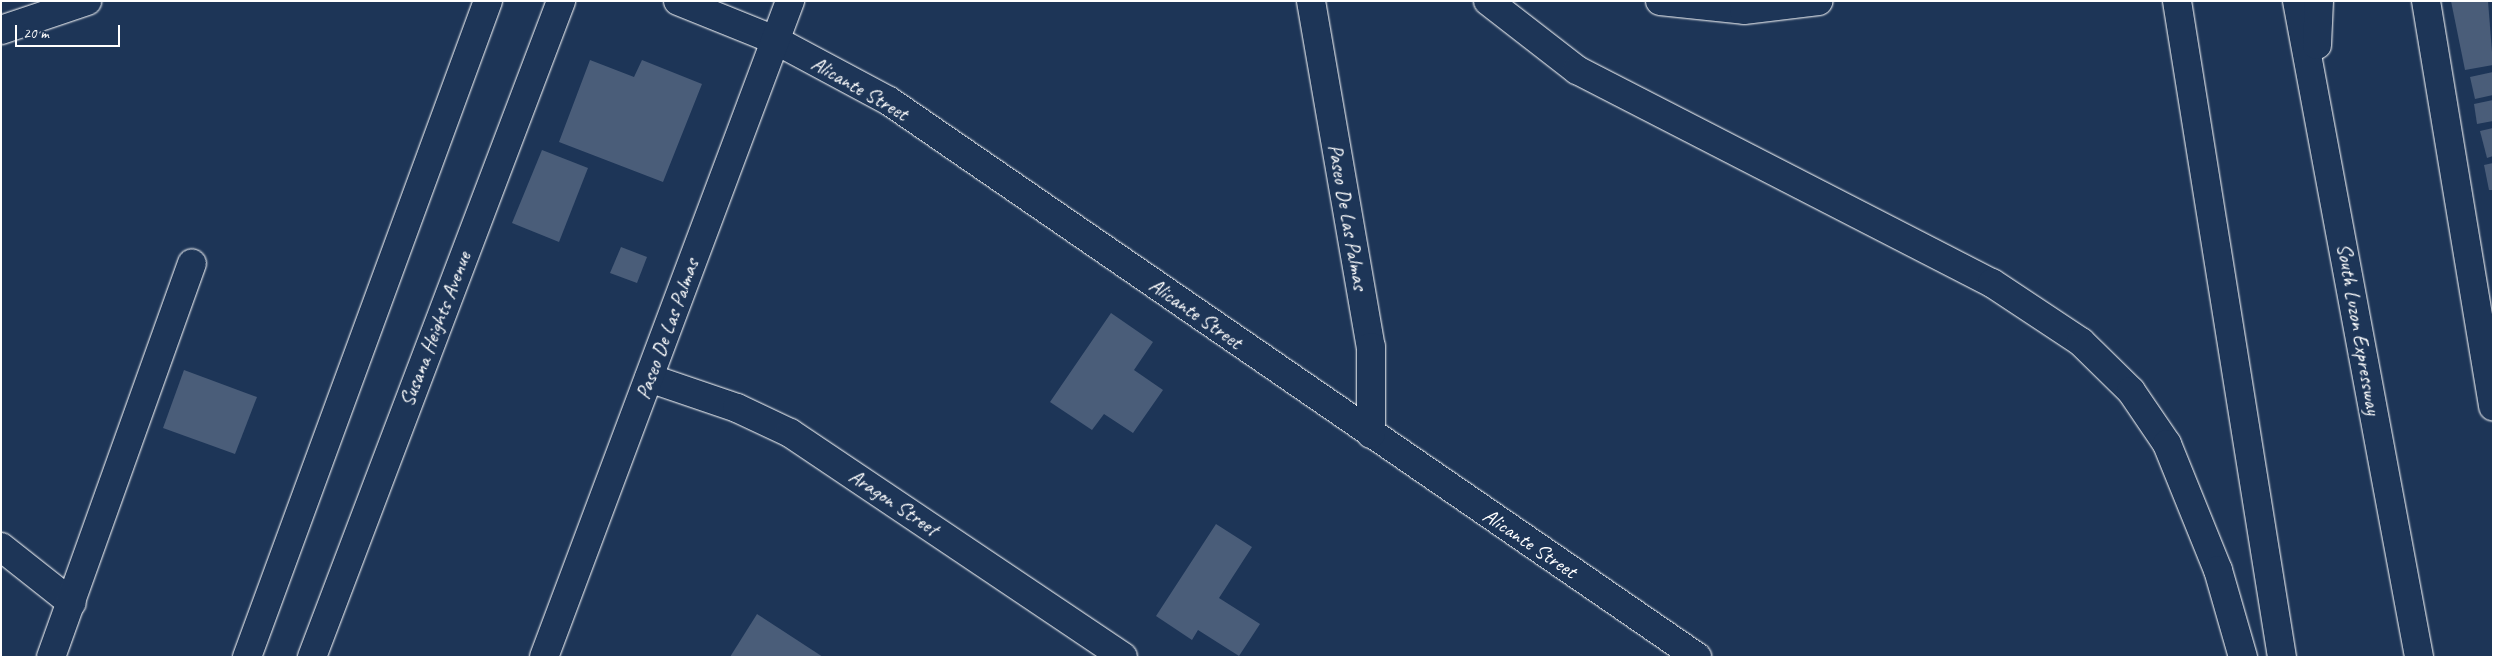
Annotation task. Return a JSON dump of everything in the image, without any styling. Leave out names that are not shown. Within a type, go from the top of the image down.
[{"type":"main road","points":[[247,657],[488,1]]},
{"type":"main road","name":"Susana Heights Avenue","points":[[312,657],[561,1]]},
{"type":"main road","name":"Alicante Street","points":[[678,1],[775,40],[889,101],[1697,657]]},
{"type":"main road","name":"Paseo De Las Palmas","points":[[544,657],[790,1]]},
{"type":"main road","name":"Paseo De Las Palmas","points":[[1311,1],[1370,347],[1371,434]]},
{"type":"main road","points":[[1488,1],[1577,70],[1992,283],[2081,342],[2131,391],[2167,444],[2218,570],[2243,657]]},
{"type":"main road","points":[[1660,1],[1744,10],[1818,1]]},
{"type":"main road","points":[[2177,1],[2282,657]]},
{"type":"main road","name":"South Luzon Expressway","points":[[2297,1],[2419,657]]},
{"type":"main road","points":[[2315,94],[2319,1]]},
{"type":"main road","points":[[2426,1],[2493,407]]},
{"type":"main road","points":[[1,30],[81,3]]},
{"type":"main road","points":[[51,657],[72,603],[192,264]]},
{"type":"main road","name":"Aragon Street","points":[[649,378],[737,408],[790,433],[1123,657]]},
{"type":"main road","points":[[1,547],[72,603]]},
{"type":"building","points":[[2451,1],[2488,1],[2493,65],[2465,70]]},
{"type":"building","points":[[590,60],[634,77],[642,60],[702,84],[663,182],[559,142]]},
{"type":"building","points":[[2493,72],[2493,95],[2475,99],[2470,77]]},
{"type":"building","points":[[2493,100],[2493,121],[2477,124],[2474,104]]},
{"type":"building","points":[[2493,128],[2493,156],[2487,158],[2480,131]]},
{"type":"building","points":[[542,150],[588,168],[559,242],[512,223]]},
{"type":"building","points":[[2493,163],[2493,190],[2489,190],[2484,165]]},
{"type":"building","points":[[621,247],[647,257],[637,283],[610,273]]},
{"type":"building","points":[[1111,313],[1153,342],[1134,370],[1163,390],[1133,433],[1104,414],[1092,430],[1050,402]]},
{"type":"building","points":[[184,370],[257,397],[235,454],[163,428]]},
{"type":"building","points":[[1216,524],[1252,547],[1219,598],[1260,624],[1239,656],[1198,630],[1192,640],[1156,616]]},
{"type":"building","points":[[757,614],[823,657],[730,657]]}]
